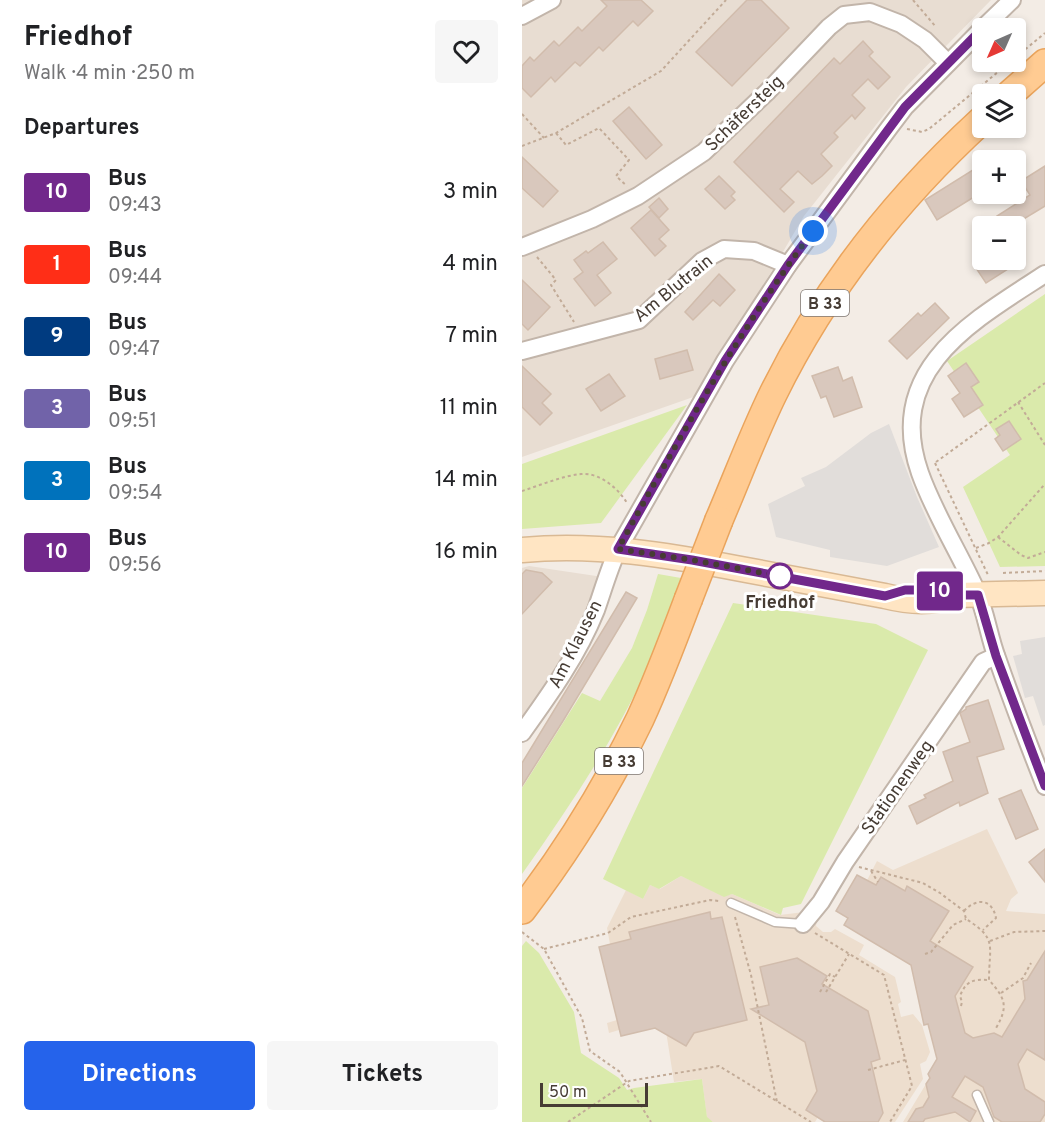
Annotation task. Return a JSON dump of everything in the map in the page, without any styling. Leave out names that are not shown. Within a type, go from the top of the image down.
[{"type":"main road","points":[[1021,84],[1045,63]]},
{"type":"main road","name":"B 33","points":[[522,916],[580,827],[622,755],[657,680],[719,520],[773,394],[812,324],[862,249],[907,195],[972,130]]},
{"type":"street","points":[[522,16],[552,0]]},
{"type":"street","name":"Am Klausen","points":[[994,18],[1012,0]]},
{"type":"street","name":"Schäfersteig","points":[[524,246],[592,219],[638,196],[704,152],[767,92],[829,27],[844,15],[870,12],[901,24],[925,40],[948,63]]},
{"type":"street","name":"Am Klausen","points":[[522,733],[564,676],[596,611],[607,572],[618,549],[725,361],[788,265],[905,107],[972,40]]},
{"type":"street","name":"Am Blutrain","points":[[522,351],[639,320],[702,261],[724,249],[754,251],[788,265]]},
{"type":"street","points":[[1045,274],[983,315],[944,350],[931,364],[920,385],[912,415],[913,443],[920,473],[974,588],[996,656],[1045,786]]},
{"type":"street","points":[[522,550],[618,549],[692,560],[885,596],[905,590],[974,588],[1045,593]]},
{"type":"street","name":"Stationenweg","points":[[803,924],[821,902],[844,862],[983,662],[996,656]]},
{"type":"lane","points":[[731,903],[775,922],[803,924]]},
{"type":"lane","points":[[977,1095],[989,1122]]},
{"type":"path","points":[[522,146],[556,133],[661,70],[726,0]]},
{"type":"path","points":[[912,0],[936,27],[925,40]]},
{"type":"path","points":[[1026,49],[1045,33]]},
{"type":"path","points":[[889,128],[922,132],[929,129],[998,72]]},
{"type":"path","points":[[522,114],[544,138]]},
{"type":"path","points":[[556,133],[566,145],[599,128],[629,160],[616,176],[638,196]]},
{"type":"path","points":[[524,246],[556,280],[550,285],[582,335]]},
{"type":"path","points":[[974,588],[976,548],[935,463],[1045,383]]},
{"type":"path","points":[[1018,402],[1045,445]]},
{"type":"path","points":[[522,491],[583,473],[601,478],[615,488],[625,500],[634,520]]},
{"type":"path","points":[[976,548],[998,537],[1045,484]]},
{"type":"path","points":[[998,537],[1020,555],[1028,558],[1045,552]]},
{"type":"path","points":[[999,574],[1045,571]]},
{"type":"path","points":[[878,882],[871,871],[893,874],[923,884],[964,911],[966,919],[983,930],[990,941],[989,981]]},
{"type":"path","points":[[544,949],[608,933],[631,917],[710,900],[731,903],[751,975],[777,1102]]},
{"type":"path","points":[[964,911],[971,903],[977,901],[985,902],[992,908],[996,918],[983,930]]},
{"type":"path","points":[[522,916],[544,949],[582,1018],[590,1051],[620,1072],[651,1122]]},
{"type":"path","points":[[925,954],[931,952],[952,925],[966,919]]},
{"type":"path","points":[[803,924],[884,975],[912,1086],[890,1122]]},
{"type":"path","points":[[990,941],[1014,932],[1045,931]]},
{"type":"path","points":[[826,992],[849,954]]},
{"type":"path","points":[[1001,993],[1023,978],[1031,963]]},
{"type":"path","points":[[820,992],[830,974],[835,977]]},
{"type":"path","points":[[961,1006],[960,996],[965,985],[975,980],[989,981],[1001,993],[1004,1005],[1003,1015],[996,1028]]},
{"type":"path","points":[[868,1070],[905,1060]]},
{"type":"path","points":[[568,1122],[627,1082],[719,1066],[811,1122]]},
{"type":"shaded area","points":[[522,0],[991,0],[906,87],[804,216],[699,395],[522,457]]},
{"type":"shaded area","points":[[889,424],[939,547],[887,566],[830,557],[830,550],[776,537],[768,504],[805,486],[801,478],[826,467],[871,433]]},
{"type":"shaded area","points":[[529,566],[603,577],[522,732],[522,568]]},
{"type":"shaded area","points":[[1045,637],[1045,725],[1043,726],[1033,696],[1025,698],[1013,656],[1022,654],[1020,641]]},
{"type":"shaded area","points":[[987,829],[1018,893],[1011,899],[1006,911],[1045,914],[1045,1122],[903,1122],[929,1079],[928,1074],[937,1059],[928,1025],[924,1025],[911,965],[844,925],[877,861],[893,870]]},
{"type":"shaded area","points":[[681,876],[724,896],[732,894],[780,915],[804,912],[817,920],[816,926],[823,932],[831,932],[835,929],[864,945],[859,955],[895,977],[901,1002],[898,1004],[901,1017],[913,1014],[922,1025],[930,1052],[926,1061],[920,1064],[923,1079],[895,1122],[825,1122],[818,1117],[815,1122],[713,1122],[707,1118],[702,1079],[674,1082],[665,1025],[621,1036],[619,1030],[609,1033],[607,1023],[617,1020],[599,947],[610,944],[607,928],[626,890],[643,899],[650,885],[660,889]]},
{"type":"green space","points":[[1045,294],[1045,566],[1000,567],[963,487],[1010,455],[947,361]]},
{"type":"green space","points":[[687,405],[601,523],[522,529],[522,464]]},
{"type":"green space","points":[[658,574],[681,578],[652,657],[593,769],[522,874],[522,788],[582,693],[600,701],[632,648]]},
{"type":"green space","points":[[733,603],[876,624],[928,650],[801,904],[783,908],[781,915],[732,894],[724,897],[681,876],[659,889],[650,885],[643,899],[603,879]]},
{"type":"green space","points":[[526,941],[539,953],[574,1012],[581,1053],[619,1078],[627,1090],[702,1079],[707,1117],[713,1122],[522,1122],[522,946]]},
{"type":"building","points":[[601,0],[641,0],[653,11],[638,26],[633,21],[603,51],[599,47],[580,66],[575,62],[555,82],[551,77],[531,97],[522,88],[522,66],[530,57],[534,61],[554,41],[559,46],[578,27],[582,31],[607,6]]},
{"type":"building","points":[[747,0],[761,0],[789,28],[732,86],[696,52]]},
{"type":"building","points":[[863,41],[873,52],[869,56],[890,77],[878,89],[868,79],[852,95],[865,108],[855,119],[852,115],[834,133],[838,137],[821,154],[832,166],[812,184],[798,171],[780,189],[794,202],[784,212],[734,162],[834,58],[840,64]]},
{"type":"building","points":[[629,107],[662,145],[646,159],[613,121]]},
{"type":"building","points":[[522,157],[558,191],[543,207],[522,188]]},
{"type":"building","points":[[1045,166],[1045,206],[1026,218],[997,216],[1016,204],[1026,204],[1026,198],[1030,195],[1026,189],[1026,178]]},
{"type":"building","points":[[972,171],[972,198],[937,220],[925,200]]},
{"type":"building","points":[[719,176],[735,192],[731,196],[735,200],[725,209],[705,189]]},
{"type":"building","points":[[659,198],[668,209],[659,218],[649,207]]},
{"type":"building","points":[[651,210],[669,230],[659,239],[666,246],[655,256],[631,228]]},
{"type":"building","points":[[603,242],[617,259],[597,275],[611,293],[595,306],[574,279],[583,272],[574,260]]},
{"type":"building","points":[[977,270],[1006,270],[986,283]]},
{"type":"building","points":[[719,274],[735,290],[720,306],[713,300],[693,320],[685,312]]},
{"type":"building","points":[[522,280],[550,307],[528,330],[522,324]]},
{"type":"building","points":[[935,303],[949,318],[907,359],[889,341],[918,313],[921,316]]},
{"type":"building","points":[[687,350],[693,370],[660,379],[655,359]]},
{"type":"building","points":[[966,363],[979,382],[971,387],[983,405],[964,417],[952,399],[960,393],[948,376]]},
{"type":"building","points":[[522,366],[551,394],[542,403],[552,413],[540,425],[522,407]]},
{"type":"building","points":[[838,367],[843,381],[852,377],[862,407],[834,417],[826,396],[821,398],[812,376]]},
{"type":"building","points":[[609,374],[625,396],[601,411],[586,389]]},
{"type":"building","points":[[1009,421],[1021,439],[1003,451],[995,439],[1000,435],[996,429]]},
{"type":"building","points":[[526,570],[542,573],[552,582],[522,614],[522,574]]},
{"type":"building","points":[[626,592],[637,598],[522,786],[522,763]]},
{"type":"building","points":[[988,700],[1004,749],[977,757],[988,793],[960,806],[959,802],[917,824],[909,806],[926,798],[924,795],[953,781],[943,752],[970,742],[960,713],[966,707]]},
{"type":"building","points":[[1021,790],[1038,829],[1016,839],[999,799]]},
{"type":"building","points":[[1045,849],[1045,882],[1029,862]]},
{"type":"building","points":[[857,875],[876,885],[881,877],[905,891],[907,886],[949,911],[930,941],[973,967],[955,996],[965,1033],[973,1038],[994,1033],[1002,1037],[1025,999],[1023,981],[1027,980],[1045,951],[1045,1060],[1027,1049],[1018,1064],[1025,1089],[1045,1102],[1045,1114],[1040,1122],[1002,1122],[994,1117],[983,1087],[965,1076],[952,1097],[976,1111],[970,1122],[955,1112],[925,1119],[923,1122],[908,1122],[916,1109],[923,1107],[929,1097],[926,1084],[930,1078],[928,1074],[937,1059],[928,1024],[924,1025],[911,965],[844,925],[848,918],[836,911]]},
{"type":"building","points":[[710,912],[711,919],[722,917],[747,1020],[694,1033],[686,1046],[655,1028],[621,1036],[599,947],[631,939],[629,932]]},
{"type":"building","points":[[797,958],[827,976],[822,984],[868,1011],[880,1059],[871,1062],[883,1113],[878,1122],[825,1122],[806,1110],[817,1091],[805,1042],[751,1009],[769,1005],[760,967]]},
{"type":"bus line","name":"10","points":[[972,39],[905,107],[788,265],[725,361],[618,549],[692,560],[885,596],[905,590],[939,590],[955,595],[978,595],[996,656],[1045,786]]},
{"type":"place","name":"Friedhof","points":[[780,576]]},
{"type":"route","points":[[780,576],[618,549],[725,361],[813,231]]}]
